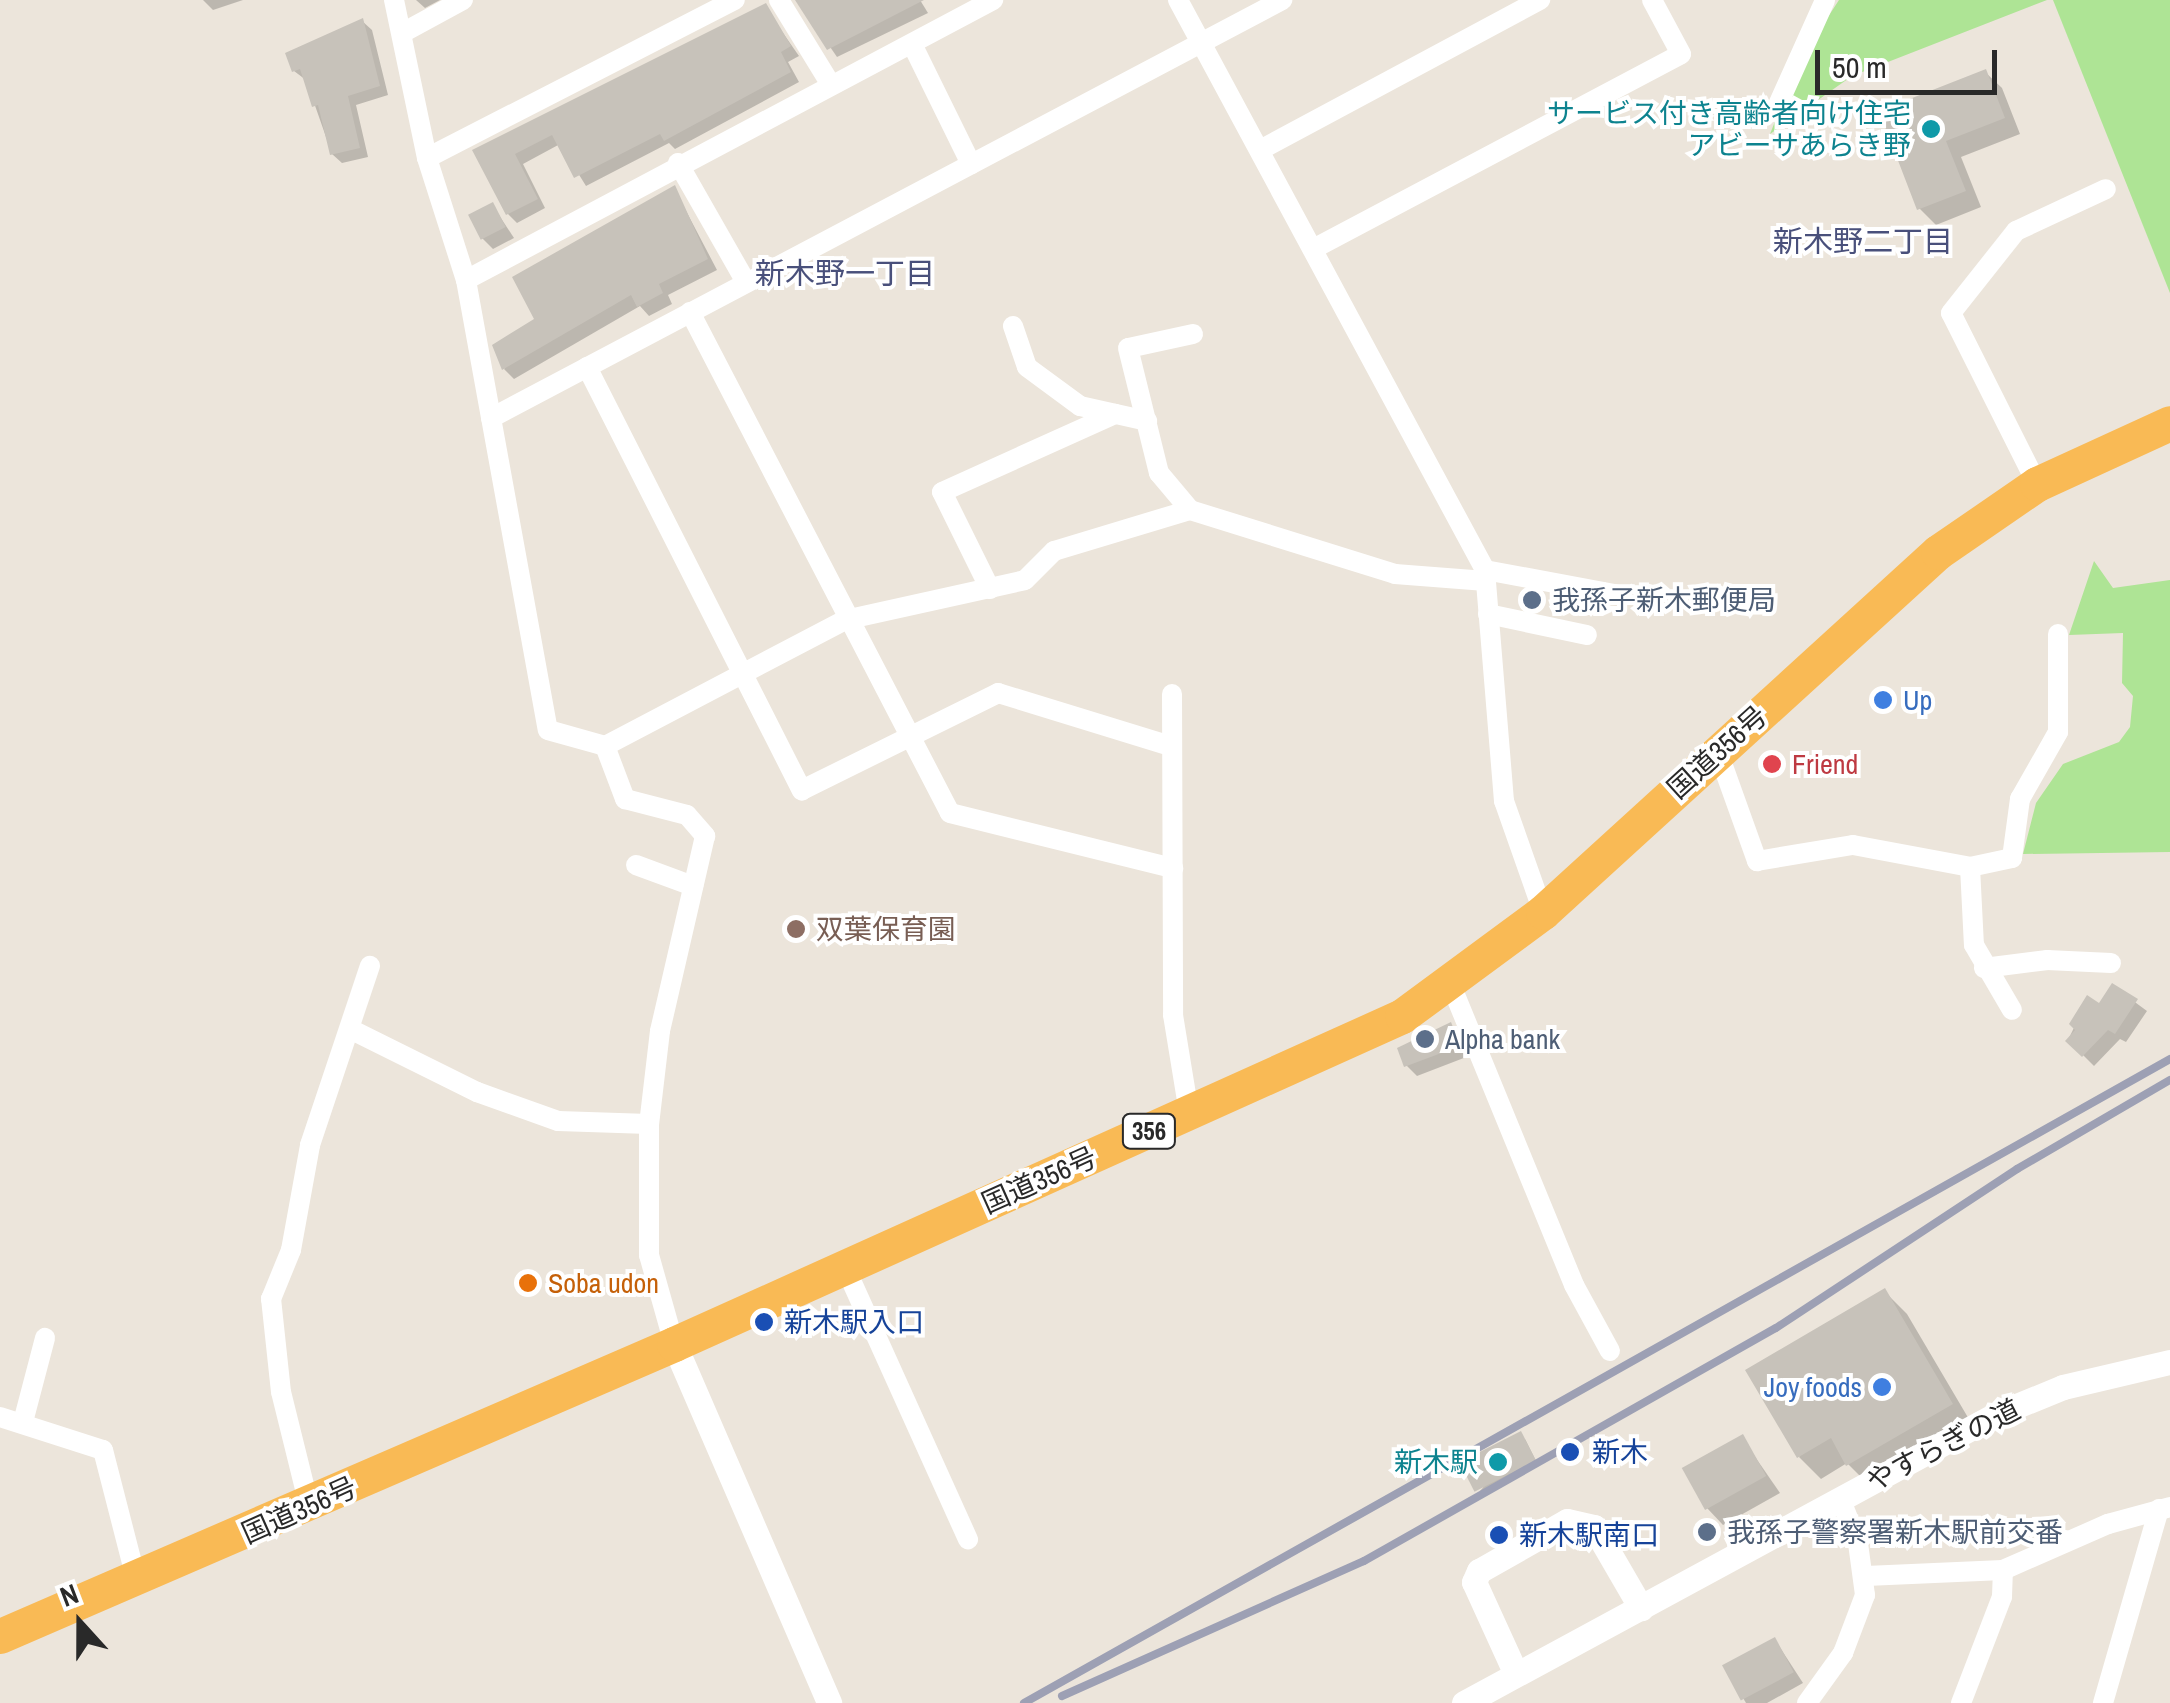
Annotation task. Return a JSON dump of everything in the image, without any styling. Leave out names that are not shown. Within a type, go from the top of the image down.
[{"type":"highway","name":"国道356号","points":[[0,1636],[137,1582],[1358,1038],[1451,985],[1543,912],[1938,552],[2037,484],[2170,423]]},
{"type":"street","points":[[394,0],[404,32],[427,158],[466,280],[548,730],[605,746],[845,620],[1025,580],[1054,552],[1190,510]]},
{"type":"street","points":[[404,32],[463,0]]},
{"type":"street","points":[[427,158],[736,0]]},
{"type":"street","points":[[779,0],[831,84]]},
{"type":"street","points":[[466,280],[678,164],[994,0]]},
{"type":"street","points":[[1178,0],[1485,575],[1504,801],[1543,912]]},
{"type":"street","points":[[491,418],[1282,0]]},
{"type":"street","points":[[1260,150],[1540,0]]},
{"type":"street","points":[[1313,250],[1681,54],[1652,0]]},
{"type":"street","points":[[1778,106],[1825,0]]},
{"type":"street","points":[[912,44],[971,164]]},
{"type":"street","points":[[678,164],[746,282]]},
{"type":"street","points":[[2037,484],[1950,313],[2016,231],[2106,189]]},
{"type":"street","points":[[690,312],[845,620],[950,813],[1173,868]]},
{"type":"street","points":[[1013,326],[1027,366],[1080,406],[1147,421]]},
{"type":"street","points":[[1193,334],[1128,348],[1158,473],[1190,510],[1395,574],[1485,575],[1620,595]]},
{"type":"street","points":[[587,366],[802,790],[907,732],[998,693],[1170,746]]},
{"type":"street","points":[[990,588],[942,492],[1115,414]]},
{"type":"street","points":[[1488,614],[1587,636]]},
{"type":"street","points":[[1718,752],[1757,861],[1853,845],[1970,867],[2012,858],[2020,799],[2058,732],[2058,634]]},
{"type":"street","points":[[1172,694],[1173,1016],[1189,1114]]},
{"type":"street","points":[[605,746],[625,799],[686,815],[705,836],[660,1031],[649,1124],[649,1254],[674,1344],[829,1703]]},
{"type":"street","points":[[636,866],[694,886]]},
{"type":"street","points":[[1970,867],[1974,945],[2012,1010]]},
{"type":"street","points":[[1984,968],[2047,960],[2111,963]]},
{"type":"street","points":[[309,1505],[281,1392],[271,1299],[291,1250],[310,1145],[352,1030],[370,966]]},
{"type":"street","points":[[1451,985],[1574,1285],[1610,1350]]},
{"type":"street","points":[[352,1030],[477,1092],[558,1121],[649,1124]]},
{"type":"street","points":[[845,1266],[968,1539]]},
{"type":"street","points":[[23,1422],[45,1338]]},
{"type":"street","name":"やすらぎの道","points":[[1464,1703],[2013,1407],[2121,1370],[2170,1362]]},
{"type":"street","points":[[0,1417],[103,1450],[137,1582]]},
{"type":"street","points":[[1808,1703],[1843,1653],[1866,1576],[1840,1498]]},
{"type":"street","points":[[1866,1576],[2003,1570],[2165,1508]]},
{"type":"street","points":[[2103,1703],[2165,1508]]},
{"type":"street","points":[[1516,1674],[1474,1582],[1479,1571],[1567,1521],[1594,1526],[1641,1608]]},
{"type":"street","points":[[1961,1703],[2002,1597],[2003,1570]]},
{"type":"green space","points":[[1839,0],[2047,0],[1852,76],[1770,134],[1798,63]]},
{"type":"green space","points":[[2053,0],[2170,0],[2170,293]]},
{"type":"green space","points":[[2094,561],[2113,588],[2170,580],[2170,852],[2023,854],[2036,803],[2063,764],[2119,742],[2130,727],[2133,696],[2122,683],[2123,633],[2069,635]]},
{"type":"building","points":[[795,0],[924,0],[827,50]]},
{"type":"building","points":[[766,3],[791,46],[781,52],[791,72],[664,141],[660,134],[574,178],[552,135],[515,154],[538,199],[506,215],[472,150]]},
{"type":"building","points":[[363,18],[380,86],[348,96],[360,148],[330,155],[318,105],[312,107],[300,69],[292,72],[285,53]]},
{"type":"building","name":"サービス付き高齢者向け住宅 アビーサあらき野","points":[[1986,69],[2005,118],[1946,141],[1966,191],[1917,210],[1879,111]]},
{"type":"building","points":[[675,185],[708,259],[659,284],[663,293],[637,307],[631,295],[502,370],[492,345],[534,319],[512,277]]},
{"type":"building","points":[[493,202],[506,227],[481,240],[468,215]]},
{"type":"building","points":[[2112,983],[2138,999],[2115,1034],[2108,1030],[2082,1057],[2065,1041],[2075,1030],[2069,1024],[2087,995],[2099,1003]]},
{"type":"building","points":[[1451,1022],[1460,1046],[1404,1067],[1397,1048]]},
{"type":"building","points":[[1885,1288],[1953,1404],[1846,1466],[1831,1438],[1797,1458],[1745,1370]]},
{"type":"building","name":"新木駅","points":[[1521,1431],[1536,1460],[1475,1492],[1460,1462]]},
{"type":"building","points":[[1743,1434],[1766,1476],[1705,1510],[1682,1468]]},
{"type":"building","points":[[1775,1637],[1794,1672],[1741,1700],[1722,1665]]},
{"type":"railway","points":[[1024,1703],[2170,1059]]},
{"type":"railway","points":[[1062,1696],[1364,1561],[1776,1328],[2017,1169],[2170,1080]]},
{"type":"place","name":"サービス付き高齢者向け住宅 アビーサあらき野","points":[[1931,129]]},
{"type":"place","name":"我孫子新木郵便局","points":[[1532,600]]},
{"type":"place","name":"Up","points":[[1883,700]]},
{"type":"place","name":"Friend","points":[[1772,764]]},
{"type":"place","name":"双葉保育園","points":[[796,929]]},
{"type":"place","name":"Alpha bank","points":[[1425,1039]]},
{"type":"place","name":"Soba udon","points":[[528,1283]]},
{"type":"place","name":"新木駅入口","points":[[764,1322]]},
{"type":"place","name":"Joy foods","points":[[1882,1387]]},
{"type":"place","name":"新木","points":[[1570,1452]]},
{"type":"place","name":"新木駅","points":[[1498,1462]]},
{"type":"place","name":"我孫子警察署新木駅前交番","points":[[1707,1532]]},
{"type":"place","name":"新木駅南口","points":[[1499,1535]]},
{"type":"district","name":"新木野二丁目","points":[[1863,241]]},
{"type":"district","name":"新木野一丁目","points":[[845,273]]}]
